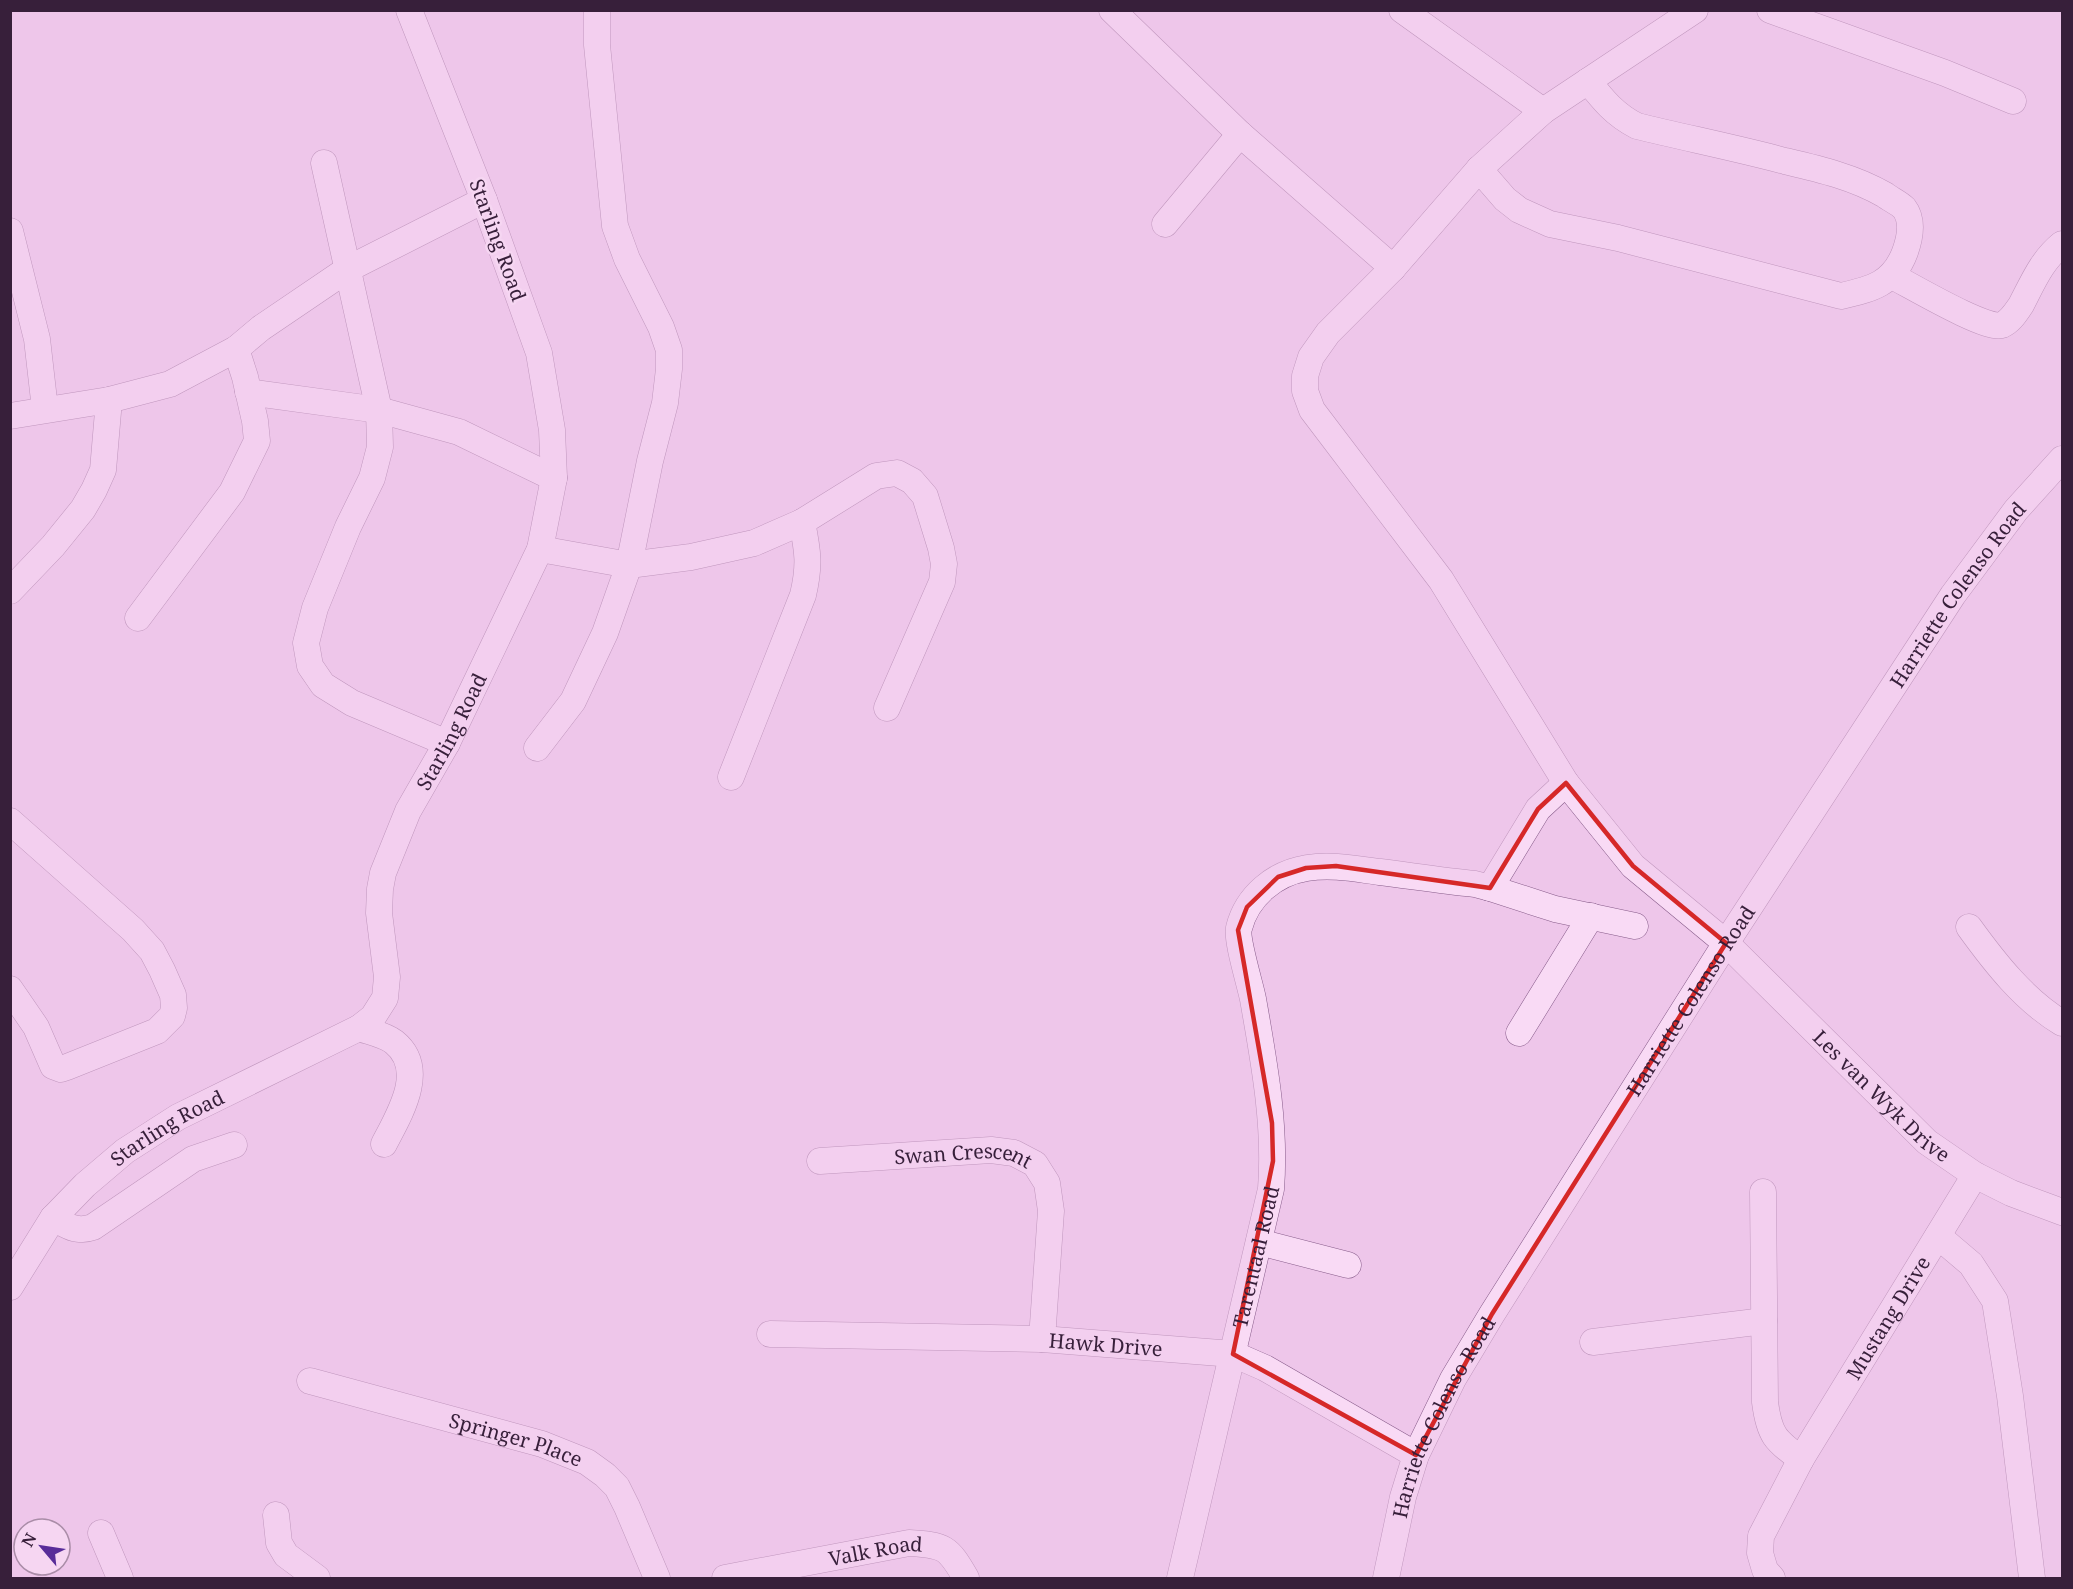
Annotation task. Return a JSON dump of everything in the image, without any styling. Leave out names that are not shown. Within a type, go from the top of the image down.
[{"type":"street","name":"Starling Road","points":[[10,1287],[53,1218],[85,1185],[125,1151],[178,1117],[359,1028],[373,1017],[385,998],[387,977],[379,913],[383,873],[408,812],[447,743],[540,549],[554,478],[552,430],[539,353],[484,200],[409,10]]},
{"type":"street","points":[[537,748],[573,701],[605,633],[629,565],[650,461],[665,404],[669,350],[661,327],[627,260],[615,226],[597,45],[597,10]]},
{"type":"street","points":[[1112,10],[1240,134],[1392,268]]},
{"type":"street","points":[[1402,10],[1542,111]]},
{"type":"street","name":"Les van Wyk Drive","points":[[1695,10],[1542,111],[1479,169],[1392,268],[1328,333],[1311,357],[1305,376],[1305,391],[1312,410],[1441,580],[1566,783],[1633,866],[1726,943],[1927,1142],[1975,1175],[2011,1193],[2062,1212]]},
{"type":"street","points":[[1770,10],[2013,100]]},
{"type":"street","points":[[1479,169],[1505,199],[1519,210],[1550,224],[1618,238],[1841,296],[1869,290],[1892,276],[1904,254],[1910,234],[1910,220],[1903,208],[1890,198],[1829,172],[1637,126],[1609,107],[1588,81]]},
{"type":"street","points":[[1165,224],[1240,134]]},
{"type":"street","points":[[324,163],[379,410],[380,447],[372,478],[348,527],[315,608],[306,643],[310,666],[323,685],[352,703],[447,743]]},
{"type":"street","points":[[10,416],[109,400],[170,384],[236,349],[261,328],[348,269],[484,200]]},
{"type":"street","points":[[10,231],[37,339],[45,409]]},
{"type":"street","points":[[1892,276],[1961,312],[1993,326],[2001,325],[2013,317],[2042,265],[2062,244]]},
{"type":"street","points":[[138,618],[232,492],[257,441],[255,421],[236,349]]},
{"type":"street","points":[[248,392],[379,410],[459,432],[554,478]]},
{"type":"street","points":[[10,591],[53,546],[83,509],[94,490],[103,470],[109,400]]},
{"type":"street","name":"Harriette Colenso Road","points":[[1386,1578],[1403,1497],[1416,1455],[1454,1379],[1492,1314],[1726,943],[1953,595],[2016,510],[2062,459]]},
{"type":"street","points":[[540,549],[629,565],[691,557],[754,543],[802,522],[876,476],[887,473],[904,475],[925,496],[944,564],[942,582],[887,708]]},
{"type":"street","points":[[731,777],[803,595],[809,556],[802,522]]},
{"type":"street","points":[[1566,783],[1538,808],[1490,888],[1555,909],[1635,926]]},
{"type":"street","points":[[10,821],[133,930],[152,951],[172,995],[174,1008],[172,1016],[157,1031],[61,1069],[52,1064],[36,1027],[10,989]]},
{"type":"street","name":"Tarentaal Road","points":[[1180,1578],[1270,1189],[1273,1161],[1272,1123],[1252,998],[1238,930],[1247,907],[1257,894],[1278,877],[1306,868],[1336,866],[1475,884],[1490,888]]},
{"type":"street","points":[[1519,1033],[1591,916]]},
{"type":"street","points":[[1969,927],[1992,958],[2028,996],[2062,1023]]},
{"type":"street","points":[[359,1028],[392,1040],[404,1051],[409,1070],[410,1085],[406,1102],[384,1144]]},
{"type":"street","points":[[53,1218],[83,1231],[93,1227],[193,1159],[234,1146]]},
{"type":"street","name":"Swan Crescent","points":[[820,1161],[991,1150],[1014,1153],[1035,1164],[1047,1183],[1051,1211],[1042,1339]]},
{"type":"street","name":"Mustang Drive","points":[[1772,1578],[1765,1570],[1760,1553],[1761,1536],[1801,1460],[1975,1175]]},
{"type":"street","points":[[1763,1192],[1765,1402],[1768,1424],[1784,1447],[1801,1460]]},
{"type":"street","points":[[1938,1236],[1971,1264],[1995,1301],[2010,1396],[2032,1578]]},
{"type":"street","points":[[1258,1242],[1347,1265]]},
{"type":"street","points":[[1593,1342],[1764,1321]]},
{"type":"street","name":"Hawk Drive","points":[[770,1334],[1042,1339],[1233,1354],[1265,1368],[1416,1455]]},
{"type":"street","name":"Springer Place","points":[[310,1381],[542,1444],[587,1462],[617,1487],[657,1578]]},
{"type":"street","points":[[276,1515],[279,1543],[286,1555],[317,1578]]},
{"type":"street","points":[[101,1533],[120,1578]]},
{"type":"street","name":"Valk Road","points":[[725,1578],[909,1543],[934,1544],[953,1556],[966,1578]]},
{"type":"highlighted area","points":[[1566,783],[1633,866],[1726,943],[1492,1314],[1416,1455],[1233,1354],[1273,1161],[1272,1123],[1238,930],[1247,907],[1278,877],[1306,868],[1336,866],[1490,888],[1538,809]]}]
